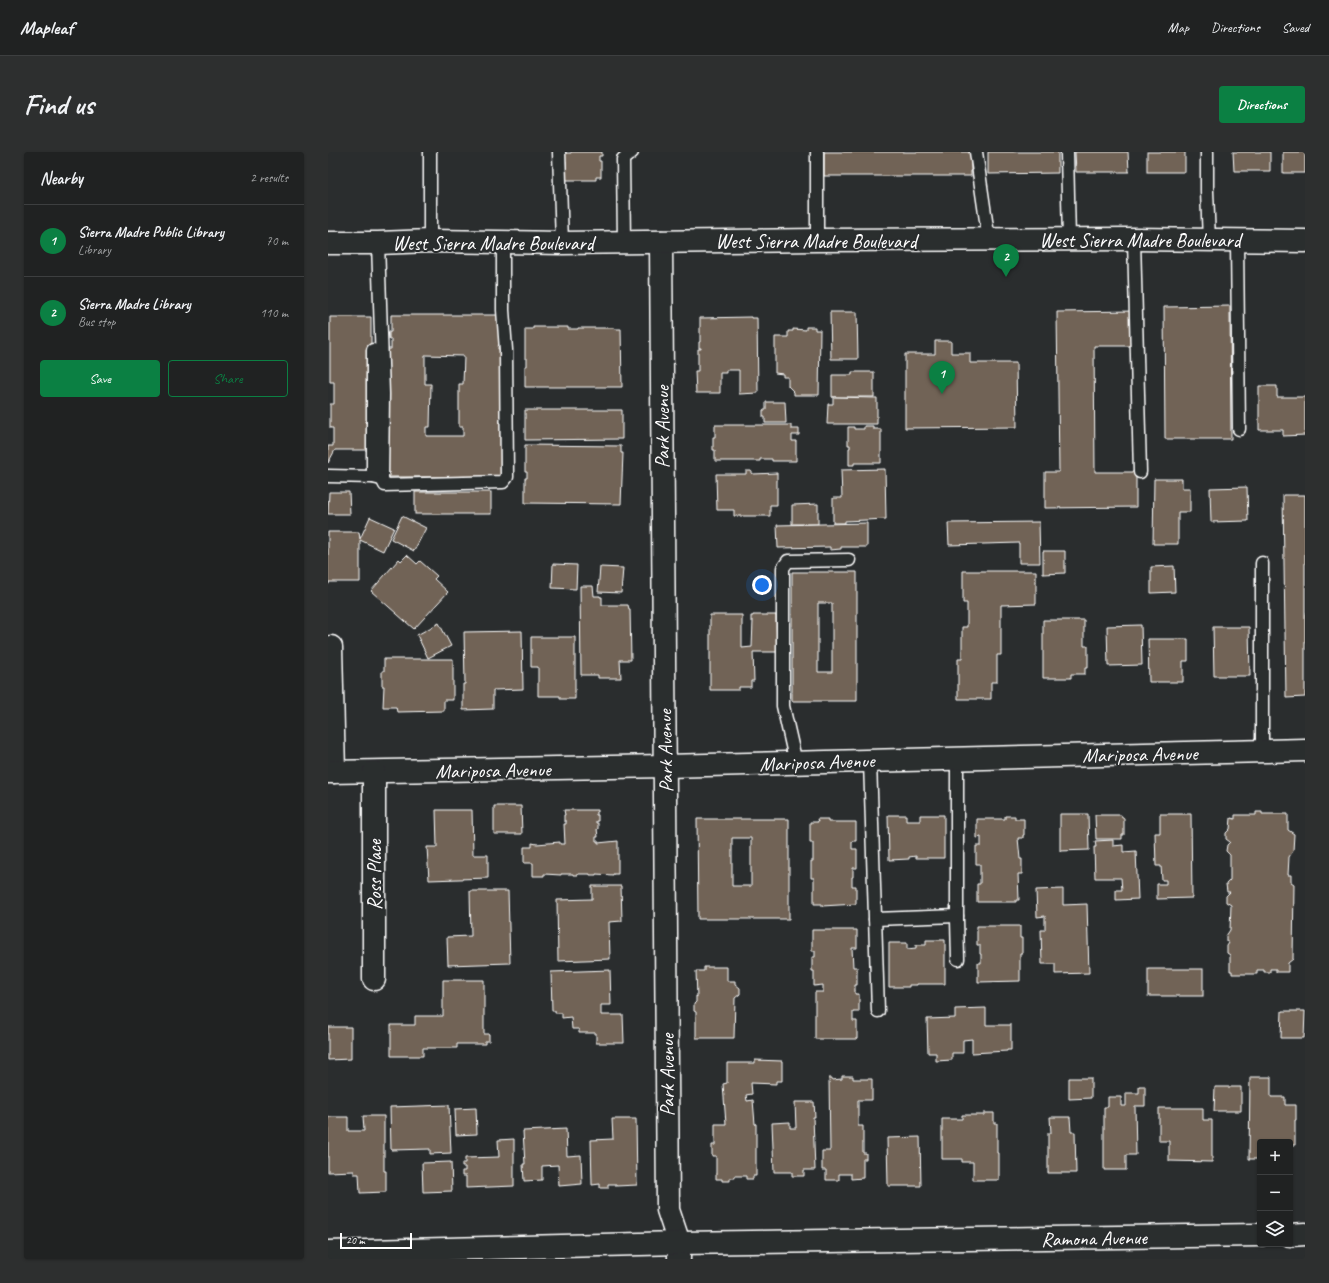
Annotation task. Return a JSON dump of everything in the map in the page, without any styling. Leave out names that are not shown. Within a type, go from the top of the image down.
[{"type":"street","name":"West Sierra Madre Boulevard","points":[[328,243],[430,241],[562,243],[817,240],[989,241],[1134,239],[1305,241]]},
{"type":"street","name":"Park Avenue","points":[[661,242],[668,1210],[679,1251]]},
{"type":"street","points":[[331,647],[331,772]]},
{"type":"street","name":"Mariposa Avenue","points":[[331,772],[665,766],[1305,750]]},
{"type":"street","name":"Ross Place","points":[[374,772],[374,979]]},
{"type":"street","points":[[1293,1235],[1305,1234]]},
{"type":"street","name":"Ramona Avenue","points":[[328,1252],[679,1251],[1257,1235]]},
{"type":"lane","points":[[430,152],[430,241]]},
{"type":"lane","points":[[559,152],[562,243]]},
{"type":"lane","points":[[624,242],[623,159],[632,152]]},
{"type":"lane","points":[[817,152],[817,240]]},
{"type":"lane","points":[[976,152],[989,241]]},
{"type":"lane","points":[[1067,152],[1069,240]]},
{"type":"lane","points":[[1207,152],[1209,241]]},
{"type":"lane","points":[[1134,239],[1140,472]]},
{"type":"lane","points":[[328,476],[377,478],[385,485],[503,482],[507,477],[503,241]]},
{"type":"lane","points":[[1238,241],[1239,429]]},
{"type":"lane","points":[[375,243],[383,394],[377,478]]},
{"type":"lane","points":[[796,763],[783,706],[783,568],[788,561],[849,560]]},
{"type":"lane","points":[[1262,563],[1262,751]]},
{"type":"lane","points":[[957,759],[958,959]]},
{"type":"lane","points":[[870,761],[878,1011]]},
{"type":"lane","points":[[875,919],[957,916]]},
{"type":"building","points":[[602,152],[602,156],[599,156],[599,161],[601,161],[601,177],[596,177],[596,180],[566,180],[566,161],[563,161],[563,153]]},
{"type":"building","points":[[824,152],[971,152],[971,176],[824,176]]},
{"type":"building","points":[[988,152],[1058,152],[1058,173],[988,174]]},
{"type":"building","points":[[1075,152],[1128,152],[1129,172],[1076,172]]},
{"type":"building","points":[[1147,152],[1185,152],[1185,172],[1147,172]]},
{"type":"building","points":[[1233,152],[1270,152],[1270,171],[1234,171]]},
{"type":"building","points":[[1283,152],[1305,152],[1305,173],[1283,173]]},
{"type":"building","points":[[1230,306],[1231,439],[1165,439],[1164,307]]},
{"type":"building","points":[[1136,311],[1136,346],[1094,346],[1095,472],[1136,472],[1136,507],[1045,508],[1045,472],[1059,472],[1057,312]]},
{"type":"building","points":[[830,312],[857,312],[858,359],[831,359]]},
{"type":"building","points":[[391,315],[498,315],[498,331],[500,331],[498,349],[502,349],[502,477],[388,477],[388,349],[391,349],[389,332],[391,332]],"holes":[[[425,355],[464,356],[463,384],[459,384],[459,427],[463,427],[463,436],[426,436],[426,427],[430,427],[431,384],[425,384]]]},
{"type":"building","points":[[330,317],[371,317],[371,450],[335,450],[328,463],[328,446],[333,446],[333,428],[330,428],[330,404],[334,404],[334,382],[330,382]]},
{"type":"building","points":[[700,318],[757,318],[758,393],[739,394],[739,370],[726,370],[726,373],[720,373],[720,393],[696,393],[695,371],[698,371],[698,349],[701,349],[699,348]]},
{"type":"building","points":[[533,327],[568,327],[568,329],[621,329],[622,387],[525,387],[525,366],[527,366],[527,358],[525,358],[525,329],[533,329]]},
{"type":"building","points":[[806,327],[815,327],[815,330],[820,330],[819,395],[794,395],[794,392],[788,386],[788,377],[783,377],[783,374],[775,373],[775,337],[788,337],[788,331],[793,331],[793,329],[806,330]]},
{"type":"building","points":[[935,341],[951,341],[951,353],[970,353],[970,363],[1016,363],[1017,427],[905,428],[905,354],[935,354]]},
{"type":"building","points":[[852,372],[874,372],[874,397],[832,397],[832,375],[852,375]]},
{"type":"building","points":[[1259,386],[1277,386],[1277,397],[1305,397],[1305,435],[1283,436],[1283,430],[1259,430]]},
{"type":"building","points":[[833,397],[877,398],[877,424],[827,424],[828,404],[833,404]]},
{"type":"building","points":[[766,402],[785,402],[786,423],[765,423],[763,410],[766,410]]},
{"type":"building","points":[[525,410],[622,410],[622,439],[525,440]]},
{"type":"building","points":[[715,425],[791,425],[791,429],[799,429],[799,435],[792,435],[792,441],[796,441],[796,461],[772,461],[772,459],[760,459],[760,461],[715,461],[713,437],[715,437]]},
{"type":"building","points":[[864,426],[873,426],[873,429],[881,429],[881,463],[854,463],[854,465],[849,465],[850,445],[848,445],[848,427],[854,427],[854,429],[864,429]]},
{"type":"building","points":[[525,445],[621,446],[621,453],[623,453],[621,504],[525,503],[525,478],[527,478],[527,472],[525,472]]},
{"type":"building","points":[[885,469],[886,519],[833,523],[833,498],[842,498],[841,470]]},
{"type":"building","points":[[746,471],[751,471],[753,474],[777,473],[777,505],[770,505],[770,516],[734,516],[734,510],[717,510],[716,474],[746,474]]},
{"type":"building","points":[[1154,479],[1182,479],[1182,488],[1190,488],[1190,512],[1178,512],[1178,544],[1153,544]]},
{"type":"building","points":[[1247,487],[1248,521],[1211,522],[1210,488]]},
{"type":"building","points":[[329,492],[349,492],[350,514],[328,514]]},
{"type":"building","points":[[415,492],[491,492],[491,514],[415,514]]},
{"type":"building","points":[[1283,495],[1305,495],[1305,697],[1286,698]]},
{"type":"building","points":[[818,504],[818,524],[792,524],[792,505]]},
{"type":"building","points":[[402,516],[426,528],[414,551],[391,539]]},
{"type":"building","points":[[370,517],[394,528],[383,551],[360,540],[360,582],[329,582],[328,584],[328,532],[359,532],[360,539]]},
{"type":"building","points":[[1039,522],[1040,563],[1019,563],[1019,543],[949,545],[948,523]]},
{"type":"building","points":[[867,523],[867,547],[841,547],[841,549],[830,550],[830,547],[778,548],[777,525]]},
{"type":"building","points":[[1043,551],[1065,551],[1065,573],[1043,574]]},
{"type":"building","points":[[407,555],[417,564],[420,561],[437,576],[434,579],[448,592],[414,629],[371,591],[399,559],[401,561]]},
{"type":"building","points":[[553,564],[577,565],[576,589],[552,588]]},
{"type":"building","points":[[1174,566],[1175,592],[1151,593],[1151,567]]},
{"type":"building","points":[[600,567],[623,568],[621,593],[598,592]]},
{"type":"building","points":[[963,571],[1036,571],[1036,604],[1001,605],[1001,655],[997,655],[997,682],[991,682],[991,699],[958,699],[958,659],[962,659],[962,627],[967,627],[967,603],[963,603]]},
{"type":"building","points":[[792,572],[857,572],[857,701],[792,701]],"holes":[[[818,603],[832,603],[832,672],[818,672]]]},
{"type":"building","points":[[580,586],[593,586],[594,596],[602,597],[602,605],[628,605],[630,609],[631,660],[620,660],[621,678],[598,678],[598,675],[581,675]]},
{"type":"building","points":[[710,615],[742,615],[742,648],[752,647],[753,621],[751,621],[751,616],[776,615],[777,652],[753,652],[754,681],[751,681],[751,687],[739,687],[739,690],[710,690]]},
{"type":"building","points":[[1043,620],[1084,620],[1084,646],[1088,646],[1088,668],[1085,668],[1085,674],[1071,674],[1071,678],[1043,678]]},
{"type":"building","points":[[439,623],[451,646],[428,658],[417,635]]},
{"type":"building","points":[[1141,625],[1142,665],[1108,666],[1107,626]]},
{"type":"building","points":[[1213,627],[1249,627],[1250,676],[1214,676]]},
{"type":"building","points":[[522,631],[523,689],[493,690],[493,709],[463,710],[463,684],[465,684],[464,632]]},
{"type":"building","points":[[531,637],[575,637],[575,699],[560,699],[560,696],[538,696],[538,667],[531,667]]},
{"type":"building","points":[[1148,639],[1188,639],[1188,661],[1183,661],[1183,682],[1149,682]]},
{"type":"building","points":[[384,659],[453,659],[453,700],[444,700],[444,711],[397,712],[396,707],[383,707],[384,686],[382,686],[382,671],[384,671]]},
{"type":"building","points":[[494,806],[521,806],[522,834],[494,834]]},
{"type":"building","points":[[436,810],[472,810],[473,855],[488,855],[488,878],[429,880],[427,847],[437,847]]},
{"type":"building","points":[[564,810],[598,810],[598,812],[596,812],[596,815],[598,815],[598,821],[596,821],[596,823],[598,823],[598,837],[596,837],[596,841],[598,841],[598,843],[618,841],[618,874],[544,874],[544,876],[533,876],[533,863],[524,863],[524,847],[532,847],[532,843],[560,842],[560,844],[565,844],[564,824],[566,824],[566,821],[564,821]]},
{"type":"building","points":[[1256,812],[1262,812],[1262,814],[1288,814],[1288,830],[1294,834],[1293,851],[1289,857],[1288,875],[1291,875],[1291,882],[1294,884],[1293,959],[1288,963],[1288,972],[1276,972],[1276,969],[1270,969],[1270,972],[1257,970],[1257,974],[1232,974],[1232,971],[1230,971],[1230,955],[1227,953],[1227,946],[1229,943],[1226,941],[1226,936],[1230,930],[1231,905],[1226,902],[1226,896],[1230,892],[1227,892],[1226,884],[1230,880],[1230,855],[1226,851],[1227,845],[1230,842],[1226,839],[1226,833],[1230,829],[1231,818],[1235,819],[1235,815],[1256,815]]},
{"type":"building","points":[[1060,814],[1088,814],[1089,850],[1060,851]]},
{"type":"building","points":[[1160,814],[1191,814],[1192,898],[1157,899],[1157,884],[1166,884],[1166,880],[1162,880],[1161,866],[1156,866],[1155,833],[1160,833]]},
{"type":"building","points":[[888,815],[906,815],[906,821],[920,821],[920,815],[944,815],[944,858],[916,858],[916,856],[909,857],[909,859],[889,860]]},
{"type":"building","points":[[1095,815],[1121,815],[1122,818],[1124,818],[1124,835],[1122,835],[1122,839],[1096,839]]},
{"type":"building","points":[[1005,816],[1015,816],[1015,819],[1024,819],[1024,835],[1023,838],[1018,838],[1020,859],[1022,859],[1022,874],[1018,874],[1019,900],[1016,900],[1016,902],[977,902],[977,884],[980,884],[980,864],[976,864],[976,846],[981,846],[981,837],[977,838],[977,819],[1005,819]]},
{"type":"building","points":[[697,819],[789,819],[789,919],[698,919]],"holes":[[[732,838],[751,838],[751,886],[732,886]]]},
{"type":"building","points":[[817,819],[828,819],[828,822],[856,822],[856,841],[852,841],[852,849],[857,849],[857,868],[853,868],[852,886],[856,886],[856,904],[822,906],[822,904],[814,904],[814,878],[811,878],[813,843],[810,843],[810,822],[818,822]]},
{"type":"building","points":[[1113,840],[1113,846],[1123,845],[1123,852],[1136,851],[1138,899],[1116,900],[1116,890],[1122,890],[1121,878],[1095,878],[1095,841]]},
{"type":"building","points":[[592,886],[621,886],[622,921],[609,922],[610,959],[558,961],[557,900],[592,899]]},
{"type":"building","points":[[1063,889],[1063,905],[1087,904],[1089,973],[1055,974],[1055,964],[1042,964],[1041,930],[1045,930],[1045,916],[1037,917],[1036,890]]},
{"type":"building","points":[[470,891],[508,891],[510,963],[448,965],[447,937],[471,936]]},
{"type":"building","points":[[977,926],[1020,926],[1022,954],[1020,954],[1020,981],[978,982],[978,963],[981,963],[981,954],[980,945],[977,945]]},
{"type":"building","points":[[812,930],[857,930],[857,948],[852,948],[853,967],[857,967],[857,985],[855,985],[855,994],[859,994],[859,1012],[853,1012],[853,1021],[857,1021],[857,1039],[815,1039],[815,992],[823,992],[823,985],[814,986],[812,957],[815,957],[815,951],[812,951]]},
{"type":"building","points":[[926,940],[945,940],[945,984],[917,984],[909,985],[909,987],[889,987],[889,943],[907,943],[907,949],[916,948],[916,945],[926,945]]},
{"type":"building","points":[[704,967],[727,967],[727,981],[735,981],[735,984],[740,988],[740,994],[735,998],[734,1038],[696,1038],[696,1012],[694,1011],[694,1004],[696,1002],[696,996],[697,997],[696,971],[704,971]]},
{"type":"building","points":[[1148,969],[1203,969],[1203,996],[1148,996]]},
{"type":"building","points":[[610,970],[611,1005],[601,1005],[601,1015],[623,1015],[624,1043],[596,1043],[596,1033],[579,1033],[579,1029],[572,1029],[571,1017],[562,1018],[562,1013],[555,1013],[555,1011],[552,1011],[551,972]]},
{"type":"building","points":[[443,980],[484,980],[484,1034],[489,1034],[489,1041],[485,1041],[485,1044],[457,1044],[457,1048],[423,1048],[423,1056],[391,1056],[391,1025],[415,1025],[415,1016],[443,1016]]},
{"type":"building","points":[[986,1008],[986,1025],[1011,1025],[1011,1050],[972,1053],[972,1039],[963,1040],[963,1053],[952,1053],[952,1060],[936,1061],[936,1053],[928,1053],[927,1019],[955,1018],[955,1009]]},
{"type":"building","points":[[1282,1011],[1305,1011],[1304,1038],[1281,1038]]},
{"type":"building","points":[[328,1027],[351,1027],[351,1059],[328,1060]]},
{"type":"building","points":[[755,1060],[782,1061],[782,1081],[776,1081],[776,1084],[751,1083],[752,1094],[746,1095],[747,1101],[753,1100],[756,1124],[756,1176],[753,1176],[753,1179],[746,1179],[746,1176],[735,1176],[735,1178],[730,1178],[730,1181],[722,1181],[722,1179],[716,1179],[716,1156],[712,1156],[712,1145],[715,1145],[715,1124],[726,1124],[723,1084],[727,1083],[727,1063],[755,1063]]},
{"type":"building","points":[[842,1076],[853,1076],[853,1079],[872,1079],[872,1100],[858,1100],[858,1126],[863,1126],[863,1153],[866,1153],[866,1159],[863,1159],[863,1178],[851,1179],[851,1174],[839,1174],[839,1180],[826,1180],[826,1170],[822,1170],[822,1151],[830,1151],[829,1078],[832,1078],[832,1080],[842,1079]]},
{"type":"building","points":[[1250,1077],[1271,1077],[1271,1097],[1285,1097],[1285,1105],[1296,1105],[1295,1145],[1293,1145],[1293,1139],[1257,1139],[1257,1159],[1249,1159]]},
{"type":"building","points":[[1069,1078],[1091,1078],[1091,1098],[1069,1099]]},
{"type":"building","points":[[1139,1086],[1145,1086],[1145,1106],[1135,1106],[1136,1155],[1126,1155],[1126,1170],[1104,1170],[1104,1107],[1108,1107],[1108,1097],[1121,1097],[1121,1106],[1126,1106],[1126,1093],[1139,1093]]},
{"type":"building","points":[[1215,1087],[1241,1087],[1241,1111],[1214,1111]]},
{"type":"building","points":[[795,1102],[814,1102],[815,1117],[813,1117],[815,1170],[804,1170],[804,1176],[792,1176],[792,1172],[774,1172],[772,1123],[790,1122],[790,1128],[796,1128]]},
{"type":"building","points":[[449,1105],[451,1153],[430,1154],[430,1149],[391,1150],[390,1107]]},
{"type":"building","points":[[476,1108],[477,1134],[456,1135],[455,1109]]},
{"type":"building","points":[[1159,1108],[1203,1108],[1203,1120],[1212,1120],[1212,1162],[1169,1161],[1169,1141],[1159,1141]]},
{"type":"building","points":[[984,1113],[994,1113],[994,1123],[997,1123],[999,1180],[973,1180],[973,1162],[962,1162],[962,1159],[942,1159],[942,1119],[962,1119],[962,1115],[984,1115]]},
{"type":"building","points":[[363,1116],[384,1116],[384,1171],[386,1171],[386,1192],[360,1193],[359,1174],[354,1174],[354,1171],[328,1172],[328,1117],[348,1117],[348,1131],[364,1131]]},
{"type":"building","points":[[1050,1117],[1070,1117],[1071,1132],[1075,1132],[1076,1173],[1048,1173],[1048,1133],[1051,1133]]},
{"type":"building","points":[[612,1119],[636,1119],[637,1185],[616,1186],[616,1184],[608,1184],[608,1188],[600,1188],[600,1184],[592,1185],[591,1140],[613,1139]]},
{"type":"building","points":[[566,1129],[567,1156],[581,1155],[582,1184],[559,1186],[558,1165],[542,1166],[542,1180],[524,1181],[523,1164],[525,1164],[523,1131]]},
{"type":"building","points":[[920,1137],[921,1186],[888,1186],[887,1138]]},
{"type":"building","points":[[514,1139],[514,1186],[466,1188],[466,1176],[462,1176],[462,1171],[465,1171],[465,1167],[462,1167],[462,1163],[465,1163],[465,1158],[499,1157],[498,1140]]},
{"type":"building","points":[[451,1162],[452,1191],[423,1192],[422,1163]]},
{"type":"place","name":"Sierra Madre Library","points":[[1006,277]]},
{"type":"place","name":"Sierra Madre Public Library","points":[[942,394]]}]
